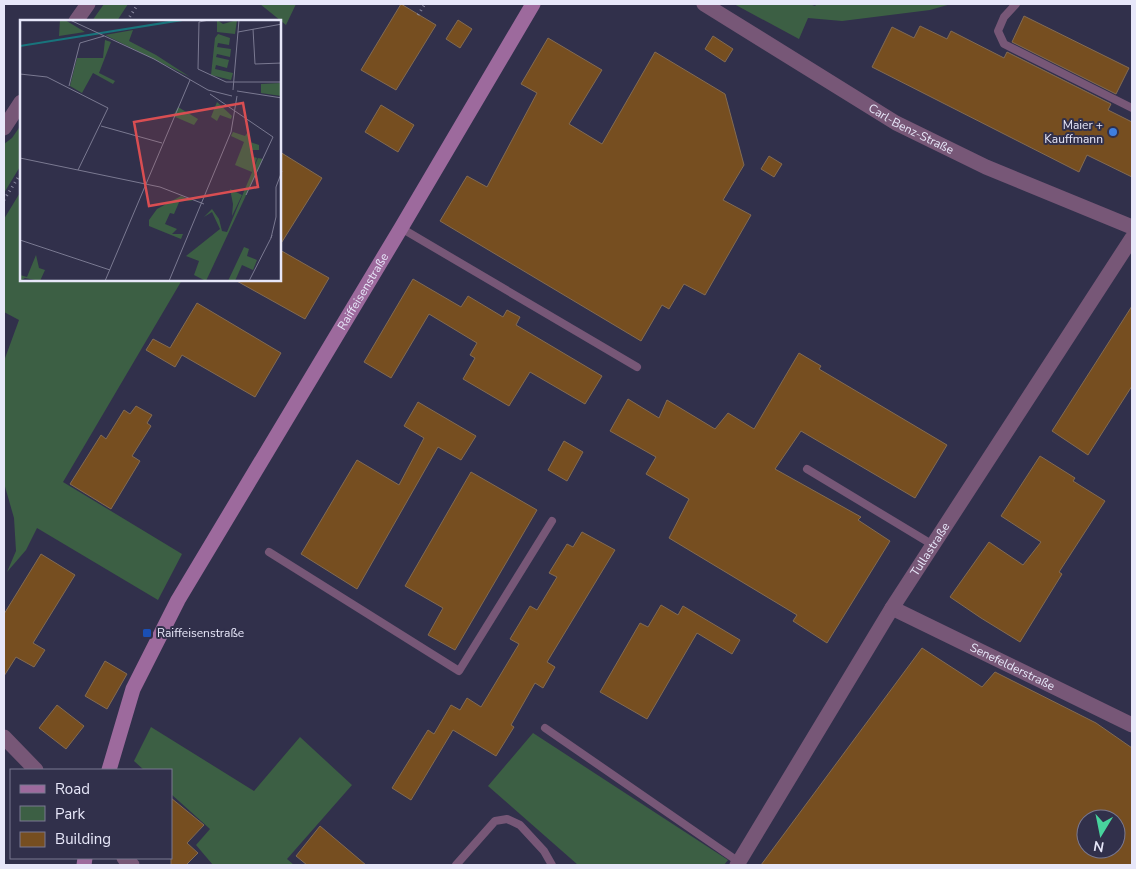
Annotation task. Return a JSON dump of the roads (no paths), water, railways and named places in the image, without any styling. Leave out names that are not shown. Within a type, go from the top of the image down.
[{"type":"street","points":[[77,20],[88,4]]},
{"type":"street","name":"Raiffeisenstraße","points":[[109,769],[133,689],[178,600],[533,4]]},
{"type":"street","name":"Carl-Benz-Straße","points":[[704,4],[896,123],[986,167],[1132,227]]},
{"type":"street","points":[[4,128],[20,104]]},
{"type":"street","name":"Tullastraße","points":[[738,864],[892,608],[1132,238]]},
{"type":"street","name":"Senefelderstraße","points":[[892,608],[1132,725]]},
{"type":"street","points":[[4,737],[35,769]]},
{"type":"lane","points":[[1016,4],[1004,17],[998,31],[1004,44],[1132,108]]},
{"type":"lane","points":[[401,228],[637,367]]},
{"type":"lane","points":[[807,469],[933,545]]},
{"type":"lane","points":[[269,552],[459,671],[552,521]]},
{"type":"lane","points":[[545,728],[738,864]]},
{"type":"lane","points":[[456,865],[495,821],[507,819],[520,825],[544,851],[552,865]]},
{"type":"place","name":"Maier + Kauffmann","points":[[1113,132]]},
{"type":"place","name":"Raiffeisenstraße","points":[[147,633]]}]
